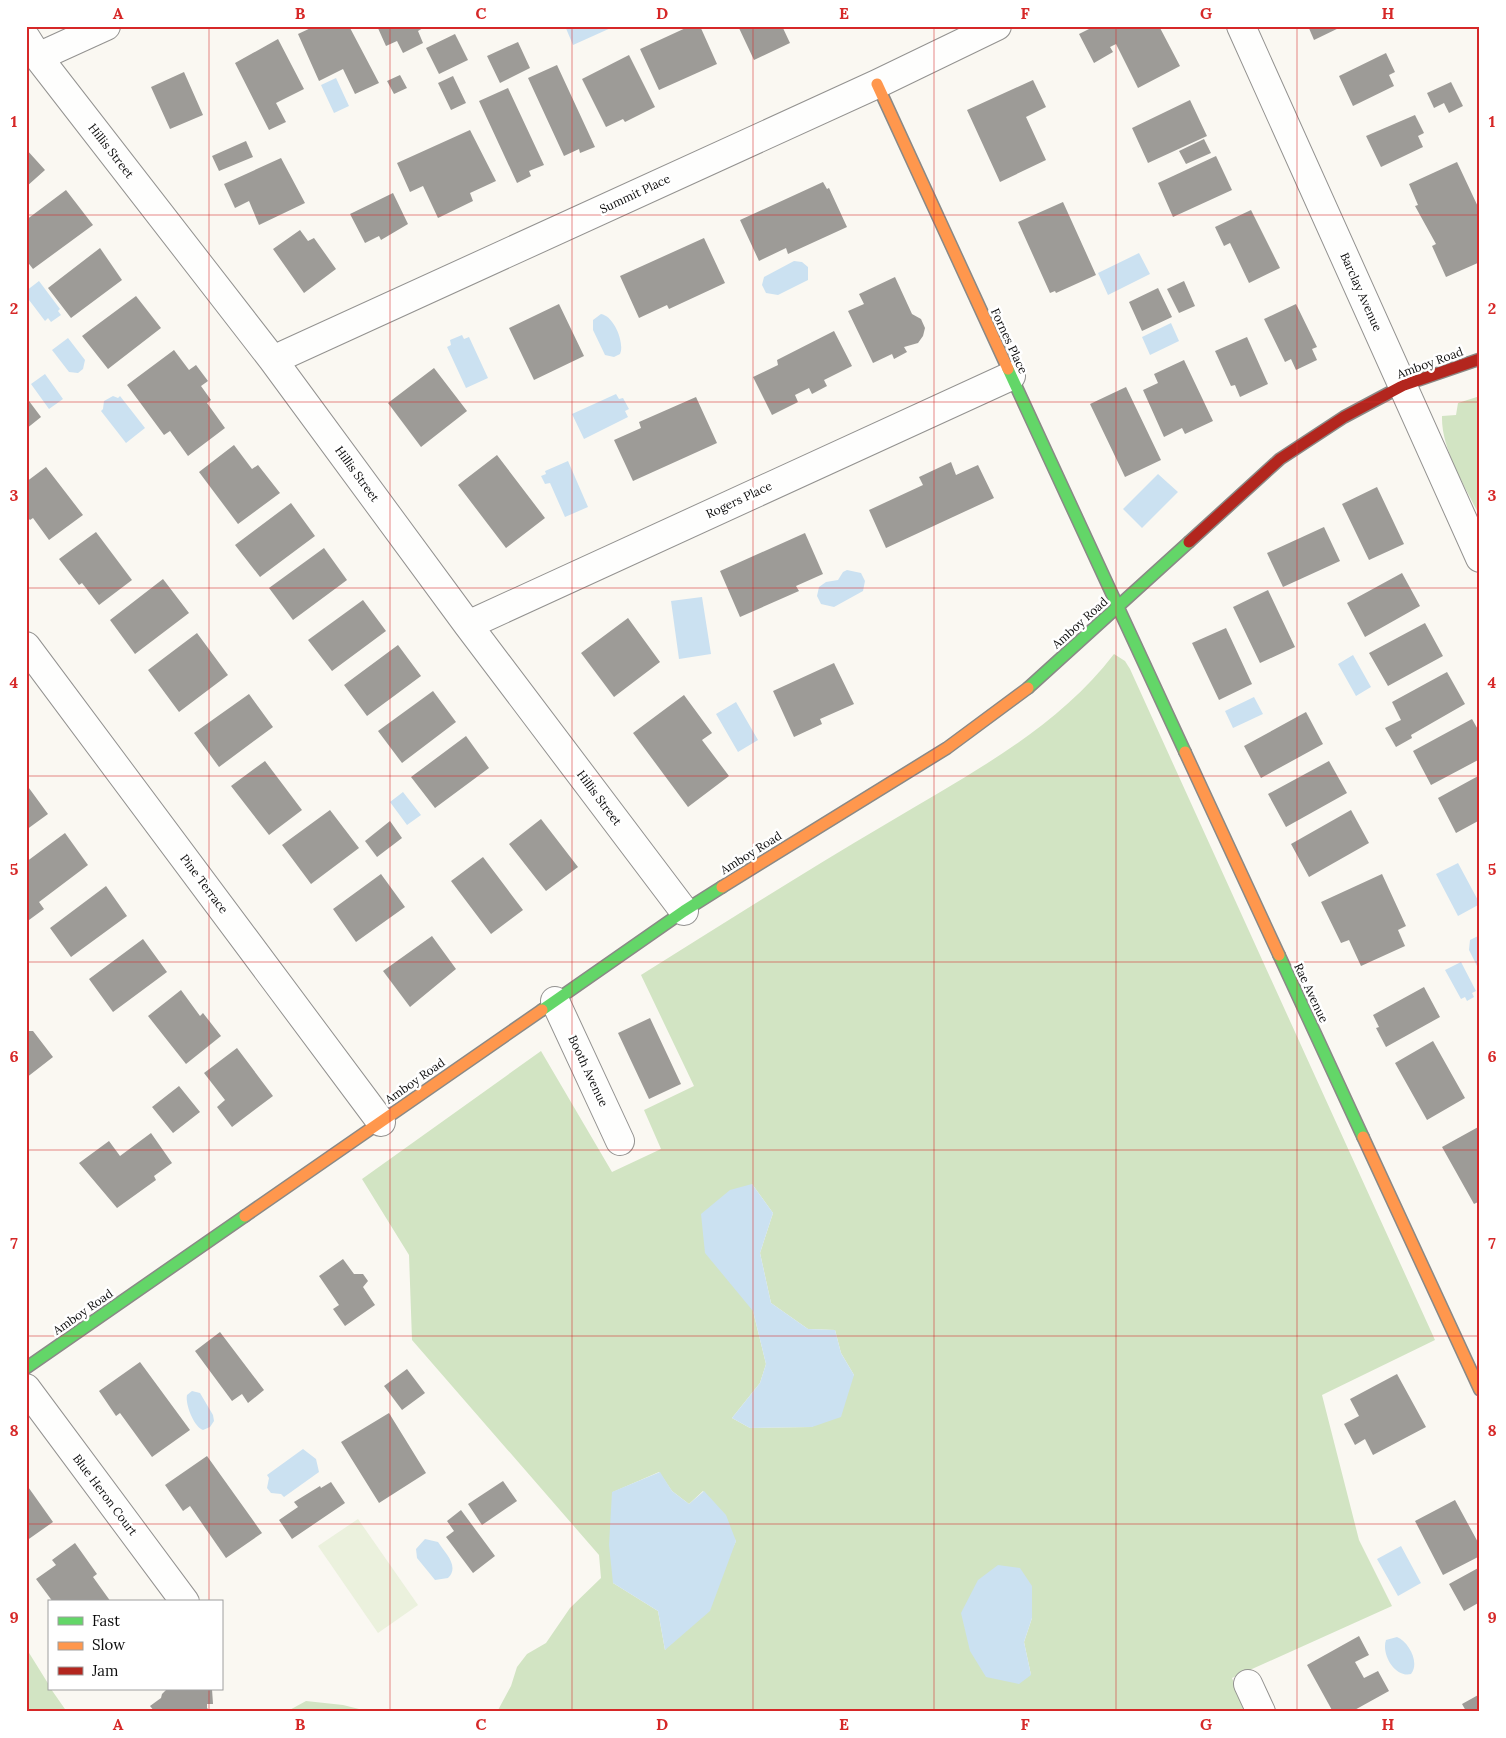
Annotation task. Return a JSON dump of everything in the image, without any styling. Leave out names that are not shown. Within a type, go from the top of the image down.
[{"type":"main road","name":"Fornes Place","points":[[877,84],[1117,609]]},
{"type":"main road","name":"Amboy Road","points":[[26,1368],[684,911],[947,748],[1020,695],[1117,609],[1280,459],[1344,417],[1404,385],[1480,359]]},
{"type":"main road","name":"Rae Avenue","points":[[1117,609],[1480,1390]]},
{"type":"street","points":[[32,48],[106,26]]},
{"type":"street","name":"Summit Place","points":[[273,360],[877,84],[996,26]]},
{"type":"street","name":"Barclay Avenue","points":[[1241,26],[1404,385],[1480,558]]},
{"type":"street","name":"Hillis Street","points":[[32,48],[273,360],[468,624],[684,911]]},
{"type":"street","name":"Rogers Place","points":[[468,624],[1010,376]]},
{"type":"street","name":"Pine Terrace","points":[[26,646],[381,1122]]},
{"type":"street","name":"Booth Avenue","points":[[555,1001],[620,1141]]},
{"type":"street","name":"Blue Heron Court","points":[[26,1388],[183,1600]]},
{"type":"street","points":[[1248,1684],[1261,1712]]},
{"type":"green space","points":[[1480,396],[1480,517],[1450,455],[1443,429],[1442,416],[1456,415],[1458,403]]},
{"type":"green space","points":[[1114,654],[1125,661],[1130,669],[1435,1340],[1322,1395],[1359,1540],[1392,1606],[1232,1678],[1246,1712],[497,1712],[511,1686],[517,1667],[527,1654],[546,1643],[570,1608],[601,1578],[599,1555],[412,1340],[409,1255],[362,1179],[541,1051],[612,1172],[661,1149],[644,1110],[694,1086],[641,975],[855,842],[978,769],[1037,729],[1091,681]],"holes":[[[752,1184],[773,1213],[760,1253],[771,1303],[808,1329],[835,1330],[841,1353],[854,1375],[812,1427],[750,1428],[732,1418],[760,1383],[766,1364],[753,1311]],[[659,1472],[672,1491],[689,1504],[703,1491],[736,1541],[726,1563],[665,1650],[658,1611],[613,1583],[613,1492]],[[978,1580],[1032,1618],[1024,1642],[1031,1675]]]},
{"type":"green space","points":[[358,1519],[418,1605],[378,1633],[318,1546]]},
{"type":"green space","points":[[26,1648],[48,1683],[48,1690],[52,1690],[67,1712],[26,1712]]},
{"type":"green space","points":[[306,1701],[343,1705],[371,1712],[286,1712]]},
{"type":"water","points":[[565,26],[613,26],[613,27],[573,45]]},
{"type":"water","points":[[336,78],[349,106],[334,113],[321,85]]},
{"type":"water","points":[[1139,253],[1150,274],[1108,295],[1098,273]]},
{"type":"water","points":[[794,261],[802,262],[808,267],[808,280],[778,295],[766,293],[762,285],[764,277]]},
{"type":"water","points":[[39,281],[60,309],[58,311],[61,315],[51,322],[48,318],[45,321],[26,296],[26,291]]},
{"type":"water","points":[[601,314],[610,320],[620,337],[620,354],[614,357],[605,355],[593,330],[593,320]]},
{"type":"water","points":[[1171,323],[1179,341],[1150,355],[1142,337]]},
{"type":"water","points":[[462,335],[464,339],[469,337],[488,378],[466,388],[447,347],[451,345],[450,340]]},
{"type":"water","points":[[68,338],[85,360],[83,369],[78,373],[69,372],[52,350]]},
{"type":"water","points":[[45,374],[63,399],[49,409],[31,384]]},
{"type":"water","points":[[616,394],[619,399],[623,398],[629,409],[625,411],[628,417],[584,439],[572,414]]},
{"type":"water","points":[[113,396],[118,398],[120,396],[145,428],[126,443],[101,411],[104,401]]},
{"type":"water","points":[[568,461],[588,507],[565,517],[550,483],[545,484],[541,476],[546,474],[545,471]]},
{"type":"water","points":[[1158,474],[1178,492],[1142,528],[1123,509]]},
{"type":"water","points":[[847,570],[861,573],[865,581],[863,591],[834,607],[821,604],[817,596],[819,587],[826,582],[838,580],[843,572]]},
{"type":"water","points":[[702,597],[711,654],[679,659],[671,601]]},
{"type":"water","points":[[1353,655],[1371,687],[1356,696],[1338,664]]},
{"type":"water","points":[[1254,697],[1263,714],[1233,728],[1225,711]]},
{"type":"water","points":[[736,702],[758,740],[738,752],[716,714]]},
{"type":"water","points":[[403,792],[421,815],[407,825],[390,802]]},
{"type":"water","points":[[1458,863],[1480,904],[1458,916],[1436,874]]},
{"type":"water","points":[[1480,935],[1480,972],[1469,950],[1470,940]]},
{"type":"water","points":[[1461,962],[1476,991],[1472,993],[1474,997],[1467,1001],[1465,997],[1461,999],[1445,970]]},
{"type":"water","points":[[752,1184],[773,1213],[760,1253],[771,1303],[808,1329],[835,1330],[841,1353],[854,1375],[841,1417],[812,1427],[750,1428],[732,1418],[760,1383],[766,1364],[753,1311],[705,1253],[701,1214],[730,1190]]},
{"type":"water","points":[[192,1391],[200,1393],[213,1415],[214,1421],[210,1427],[203,1430],[196,1425],[189,1409],[187,1395]]},
{"type":"water","points":[[303,1449],[316,1459],[319,1472],[284,1497],[281,1494],[271,1493],[267,1488],[269,1478],[267,1475]]},
{"type":"water","points":[[660,1472],[672,1491],[689,1504],[704,1491],[726,1515],[736,1541],[710,1611],[665,1650],[658,1611],[613,1583],[609,1545],[612,1492]]},
{"type":"water","points":[[425,1539],[438,1542],[450,1560],[452,1569],[448,1578],[435,1580],[417,1558],[416,1549]]},
{"type":"water","points":[[1401,1546],[1421,1583],[1398,1596],[1377,1559]]},
{"type":"water","points":[[998,1565],[1020,1568],[1032,1586],[1032,1618],[1024,1642],[1031,1675],[1019,1684],[986,1677],[970,1651],[961,1613],[978,1580]]},
{"type":"water","points":[[1397,1637],[1406,1643],[1412,1653],[1414,1664],[1411,1674],[1405,1674],[1395,1669],[1387,1658],[1386,1640]]},
{"type":"building","points":[[315,26],[349,26],[379,83],[355,94],[343,69],[319,81],[298,34]]},
{"type":"building","points":[[377,26],[422,26],[423,28],[418,31],[423,43],[403,53],[397,41],[386,46]]},
{"type":"building","points":[[690,26],[700,26],[717,64],[659,90],[640,49]]},
{"type":"building","points":[[738,26],[782,26],[790,43],[754,60]]},
{"type":"building","points":[[1095,26],[1159,26],[1180,66],[1138,88],[1116,44],[1110,47],[1113,52],[1094,63],[1079,34]]},
{"type":"building","points":[[1308,26],[1343,26],[1314,40]]},
{"type":"building","points":[[455,34],[468,60],[439,74],[426,48]]},
{"type":"building","points":[[278,39],[304,89],[276,103],[286,122],[269,130],[235,63]]},
{"type":"building","points":[[518,42],[530,68],[500,83],[487,56]]},
{"type":"building","points":[[1386,53],[1395,72],[1389,75],[1394,86],[1353,106],[1339,76]]},
{"type":"building","points":[[629,55],[655,107],[625,122],[623,119],[606,127],[582,79]]},
{"type":"building","points":[[557,65],[595,147],[580,153],[579,149],[564,156],[528,78]]},
{"type":"building","points":[[184,72],[203,115],[170,129],[151,87]]},
{"type":"building","points":[[400,75],[407,88],[394,94],[387,81]]},
{"type":"building","points":[[453,76],[466,103],[451,110],[438,83]]},
{"type":"building","points":[[1033,80],[1046,107],[1026,117],[1046,160],[1000,182],[967,110]]},
{"type":"building","points":[[1451,82],[1463,106],[1449,113],[1444,103],[1434,108],[1427,93]]},
{"type":"building","points":[[508,88],[544,165],[529,171],[531,176],[517,183],[479,101]]},
{"type":"building","points":[[1190,100],[1207,136],[1148,163],[1132,128]]},
{"type":"building","points":[[1415,115],[1424,133],[1418,136],[1423,147],[1381,167],[1366,136]]},
{"type":"building","points":[[470,130],[496,181],[470,193],[473,201],[438,218],[423,186],[410,192],[397,163]]},
{"type":"building","points":[[1204,139],[1211,153],[1186,164],[1179,151]]},
{"type":"building","points":[[246,141],[253,157],[219,171],[212,156]]},
{"type":"building","points":[[26,149],[45,170],[26,187]]},
{"type":"building","points":[[1216,156],[1232,190],[1173,217],[1158,183]]},
{"type":"building","points":[[281,158],[305,203],[259,225],[249,201],[235,208],[224,184]]},
{"type":"building","points":[[1457,162],[1480,211],[1480,262],[1446,277],[1432,246],[1436,244],[1415,206],[1418,205],[1409,184]]},
{"type":"building","points":[[823,182],[827,189],[829,188],[847,227],[788,254],[786,248],[759,261],[740,220]]},
{"type":"building","points":[[66,190],[93,225],[33,269],[26,260],[26,220]]},
{"type":"building","points":[[393,193],[408,224],[381,240],[379,236],[365,243],[350,214]]},
{"type":"building","points":[[1063,202],[1096,275],[1056,293],[1055,291],[1050,293],[1018,222]]},
{"type":"building","points":[[1251,210],[1280,268],[1249,283],[1230,243],[1224,246],[1215,227]]},
{"type":"building","points":[[300,230],[308,241],[314,238],[336,269],[304,293],[273,249]]},
{"type":"building","points":[[704,238],[725,283],[669,309],[667,305],[639,318],[620,276]]},
{"type":"building","points":[[100,248],[122,280],[71,318],[48,288]]},
{"type":"building","points":[[895,277],[912,314],[921,319],[925,328],[923,336],[918,343],[904,347],[907,352],[894,359],[892,354],[873,363],[848,311],[864,304],[859,294]]},
{"type":"building","points":[[1184,281],[1195,306],[1179,313],[1167,289]]},
{"type":"building","points":[[1158,288],[1172,317],[1142,331],[1129,302]]},
{"type":"building","points":[[136,296],[161,328],[108,369],[82,336]]},
{"type":"building","points":[[559,304],[584,356],[534,380],[509,328]]},
{"type":"building","points":[[1296,304],[1317,347],[1312,349],[1317,360],[1296,370],[1291,359],[1285,362],[1264,319]]},
{"type":"building","points":[[834,331],[852,366],[824,380],[827,386],[812,394],[809,388],[795,395],[798,402],[772,415],[753,377],[778,365],[777,360]]},
{"type":"building","points":[[1247,337],[1268,384],[1240,397],[1235,385],[1231,386],[1215,351]]},
{"type":"building","points":[[174,350],[189,370],[196,365],[208,381],[201,386],[211,400],[207,403],[225,428],[188,456],[170,431],[164,435],[127,385]]},
{"type":"building","points":[[1184,360],[1213,421],[1185,434],[1182,428],[1164,437],[1143,390],[1158,383],[1154,374]]},
{"type":"building","points":[[434,368],[467,411],[421,447],[388,403]]},
{"type":"building","points":[[1126,387],[1161,460],[1125,477],[1090,404]]},
{"type":"building","points":[[26,397],[41,417],[26,429]]},
{"type":"building","points":[[696,397],[717,443],[633,481],[614,440],[641,428],[639,422]]},
{"type":"building","points":[[234,445],[252,469],[258,465],[280,493],[238,524],[199,472]]},
{"type":"building","points":[[497,455],[545,518],[506,548],[458,485]]},
{"type":"building","points":[[951,462],[956,475],[978,465],[994,498],[886,548],[869,510],[923,485],[919,477]]},
{"type":"building","points":[[46,467],[83,515],[49,540],[33,518],[30,520],[26,516],[26,482]]},
{"type":"building","points":[[1377,487],[1404,544],[1369,560],[1342,504]]},
{"type":"building","points":[[291,503],[315,536],[260,577],[235,545]]},
{"type":"building","points":[[1324,527],[1340,561],[1283,587],[1267,553]]},
{"type":"building","points":[[96,532],[132,580],[99,605],[82,583],[79,585],[59,559]]},
{"type":"building","points":[[805,533],[823,574],[796,586],[799,591],[740,617],[720,571]]},
{"type":"building","points":[[324,548],[347,580],[293,620],[269,588]]},
{"type":"building","points":[[1402,573],[1420,606],[1365,637],[1347,603]]},
{"type":"building","points":[[163,579],[189,613],[135,654],[110,620]]},
{"type":"building","points":[[1268,590],[1295,647],[1260,663],[1233,607]]},
{"type":"building","points":[[363,600],[386,631],[332,671],[308,640]]},
{"type":"building","points":[[628,618],[660,662],[614,697],[581,653]]},
{"type":"building","points":[[1425,623],[1443,656],[1388,686],[1369,653]]},
{"type":"building","points":[[1226,628],[1252,684],[1219,700],[1192,643]]},
{"type":"building","points":[[197,633],[228,675],[179,712],[148,670]]},
{"type":"building","points":[[398,645],[421,676],[367,716],[344,685]]},
{"type":"building","points":[[834,663],[854,704],[820,719],[822,724],[794,737],[773,691]]},
{"type":"building","points":[[1447,672],[1465,704],[1411,735],[1412,738],[1396,747],[1385,728],[1401,720],[1392,702]]},
{"type":"building","points":[[433,691],[456,722],[402,763],[378,731]]},
{"type":"building","points":[[249,694],[273,727],[219,767],[194,733]]},
{"type":"building","points":[[684,695],[712,733],[702,740],[729,776],[688,807],[633,733]]},
{"type":"building","points":[[1306,712],[1323,744],[1261,778],[1244,746]]},
{"type":"building","points":[[1472,719],[1480,733],[1480,759],[1431,785],[1413,751]]},
{"type":"building","points":[[466,736],[489,768],[435,808],[411,777]]},
{"type":"building","points":[[265,761],[302,810],[269,835],[231,786]]},
{"type":"building","points":[[1329,761],[1347,793],[1286,827],[1268,794]]},
{"type":"building","points":[[1480,775],[1480,820],[1456,833],[1438,798]]},
{"type":"building","points":[[26,784],[48,814],[26,830]]},
{"type":"building","points":[[330,810],[359,848],[311,884],[282,845]]},
{"type":"building","points":[[1351,810],[1369,843],[1309,877],[1291,844]]},
{"type":"building","points":[[541,819],[578,867],[546,891],[509,844]]},
{"type":"building","points":[[390,821],[402,838],[377,857],[365,841]]},
{"type":"building","points":[[65,833],[88,865],[39,902],[44,909],[29,920],[26,917],[26,862]]},
{"type":"building","points":[[483,857],[523,910],[491,934],[451,881]]},
{"type":"building","points":[[381,874],[405,907],[356,942],[333,909]]},
{"type":"building","points":[[1382,874],[1406,926],[1398,930],[1405,946],[1361,966],[1349,940],[1341,943],[1321,902]]},
{"type":"building","points":[[106,886],[127,916],[71,957],[50,928]]},
{"type":"building","points":[[432,936],[456,969],[410,1007],[383,971]]},
{"type":"building","points":[[143,939],[167,972],[113,1012],[89,979]]},
{"type":"building","points":[[1424,987],[1440,1017],[1386,1047],[1376,1028],[1379,1027],[1373,1015]]},
{"type":"building","points":[[181,990],[200,1016],[203,1013],[221,1036],[186,1064],[148,1016]]},
{"type":"building","points":[[650,1018],[681,1084],[649,1099],[618,1033]]},
{"type":"building","points":[[26,1031],[33,1031],[53,1057],[26,1078]]},
{"type":"building","points":[[1433,1041],[1465,1098],[1427,1120],[1395,1063]]},
{"type":"building","points":[[237,1048],[273,1096],[232,1127],[217,1107],[225,1100],[204,1073]]},
{"type":"building","points":[[179,1086],[200,1112],[173,1133],[152,1107]]},
{"type":"building","points":[[1480,1126],[1480,1201],[1474,1204],[1442,1147]]},
{"type":"building","points":[[151,1133],[172,1163],[154,1176],[156,1180],[117,1208],[79,1163],[109,1141],[120,1156]]},
{"type":"building","points":[[343,1259],[354,1274],[363,1274],[368,1281],[363,1287],[375,1305],[345,1326],[333,1309],[339,1305],[319,1276]]},
{"type":"building","points":[[220,1332],[264,1390],[248,1403],[242,1394],[232,1401],[195,1351]]},
{"type":"building","points":[[140,1362],[190,1430],[152,1457],[120,1413],[116,1416],[99,1391]]},
{"type":"building","points":[[407,1369],[425,1393],[402,1410],[384,1386]]},
{"type":"building","points":[[1397,1374],[1426,1427],[1373,1455],[1365,1439],[1355,1445],[1344,1424],[1359,1416],[1350,1399]]},
{"type":"building","points":[[389,1413],[426,1473],[379,1503],[341,1442]]},
{"type":"building","points":[[207,1456],[262,1533],[226,1558],[190,1506],[183,1511],[165,1485]]},
{"type":"building","points":[[503,1481],[517,1501],[482,1525],[468,1504]]},
{"type":"building","points":[[331,1482],[345,1503],[292,1539],[279,1520],[298,1507],[294,1502],[320,1486],[321,1488]]},
{"type":"building","points":[[26,1484],[53,1522],[26,1541]]},
{"type":"building","points":[[1455,1500],[1480,1546],[1480,1556],[1443,1575],[1415,1521]]},
{"type":"building","points":[[461,1510],[495,1556],[473,1573],[446,1537],[454,1531],[447,1521]]},
{"type":"building","points":[[75,1543],[97,1574],[93,1577],[110,1600],[52,1600],[36,1579],[56,1565],[52,1560]]},
{"type":"building","points":[[1480,1567],[1480,1602],[1464,1611],[1449,1584]]},
{"type":"building","points":[[1359,1636],[1369,1655],[1355,1662],[1364,1678],[1378,1671],[1389,1691],[1351,1712],[1333,1712],[1307,1665]]},
{"type":"building","points":[[166,1690],[212,1690],[213,1704],[207,1704],[207,1708],[211,1712],[155,1712],[150,1706],[161,1698]]},
{"type":"building","points":[[1480,1694],[1480,1712],[1471,1712],[1470,1709],[1466,1711],[1462,1704]]},
{"type":"traffic: fast","points":[[1008,369],[1185,752]]},
{"type":"traffic: fast","points":[[1028,688],[1189,542]]},
{"type":"traffic: fast","points":[[542,1010],[684,911],[722,887]]},
{"type":"traffic: fast","points":[[1279,955],[1363,1137]]},
{"type":"traffic: fast","points":[[26,1368],[245,1216]]},
{"type":"traffic: slow","points":[[877,84],[1008,369]]},
{"type":"traffic: slow","points":[[722,887],[947,748],[1028,688]]},
{"type":"traffic: slow","points":[[1185,752],[1279,955]]},
{"type":"traffic: slow","points":[[245,1216],[542,1010]]},
{"type":"traffic: slow","points":[[1363,1137],[1480,1390]]},
{"type":"traffic: jam","points":[[1189,542],[1280,459],[1344,417],[1404,385],[1480,359]]}]
